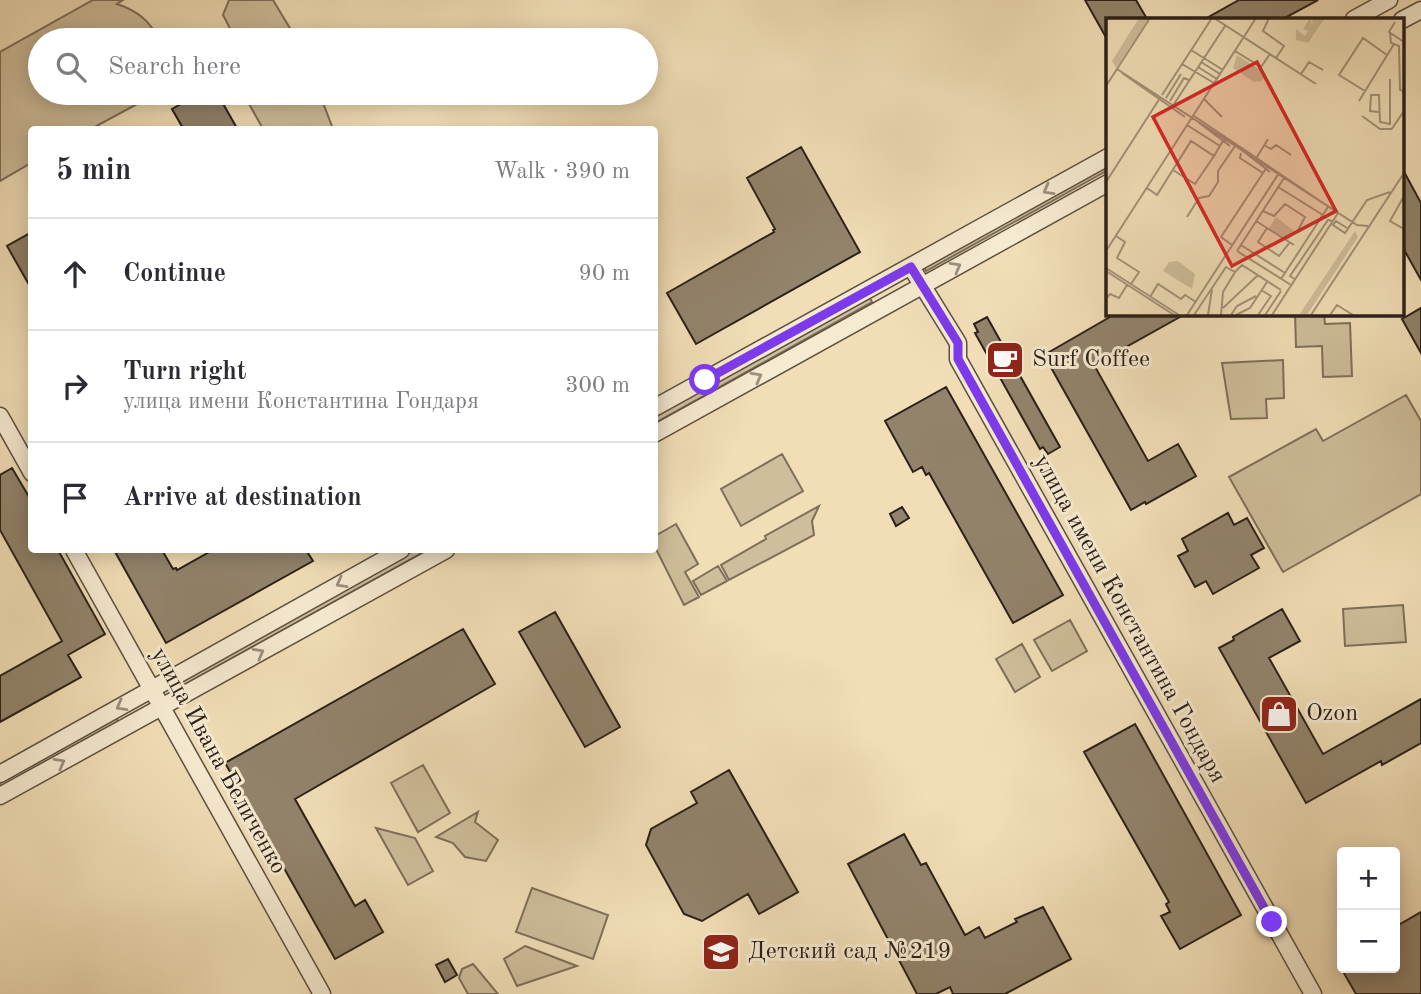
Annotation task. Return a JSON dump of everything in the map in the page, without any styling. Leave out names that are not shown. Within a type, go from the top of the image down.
[{"type":"street","points":[[1356,18],[1389,0]]},
{"type":"street","points":[[1404,19],[1421,9]]},
{"type":"street","points":[[658,406],[1106,158]]},
{"type":"street","points":[[658,432],[1106,184]]},
{"type":"street","name":"улица имени Константина Гондаря","points":[[911,267],[958,343],[958,359],[1313,994]]},
{"type":"street","points":[[0,416],[28,465]]},
{"type":"street","name":"улица Ивана Беличенко","points":[[76,553],[322,994]]},
{"type":"street","points":[[0,774],[396,553]]},
{"type":"street","points":[[0,796],[441,553]]},
{"type":"shaded area","points":[[93,0],[123,0],[117,4],[131,10],[153,28],[43,28]]},
{"type":"shaded area","points":[[229,0],[273,0],[290,28],[230,28],[223,15]]},
{"type":"shaded area","points":[[28,36],[28,105],[135,105],[97,126],[28,126],[28,165],[0,181],[0,52]]},
{"type":"shaded area","points":[[250,105],[324,105],[332,126],[261,126]]},
{"type":"shaded area","points":[[1106,165],[1106,171],[926,271],[924,266]]},
{"type":"shaded area","points":[[869,296],[872,302],[658,421],[658,414]]},
{"type":"shaded area","points":[[1295,315],[1324,315],[1325,324],[1350,323],[1352,376],[1323,377],[1322,346],[1296,347]]},
{"type":"shaded area","points":[[1283,360],[1284,398],[1266,399],[1267,418],[1231,419],[1222,363]]},
{"type":"shaded area","points":[[1406,395],[1421,421],[1421,494],[1283,572],[1229,477],[1316,429],[1323,441]]},
{"type":"shaded area","points":[[782,454],[803,491],[741,526],[721,489]]},
{"type":"shaded area","points":[[819,506],[812,521],[814,535],[729,580],[721,565],[766,539],[765,536]]},
{"type":"shaded area","points":[[676,524],[698,564],[685,572],[699,597],[684,605],[658,553],[658,534]]},
{"type":"shaded area","points":[[410,553],[422,553],[184,685],[181,680]]},
{"type":"shaded area","points":[[718,566],[727,581],[701,595],[693,581]]},
{"type":"shaded area","points":[[1403,605],[1406,642],[1345,646],[1343,609]]},
{"type":"shaded area","points":[[1070,620],[1087,651],[1052,671],[1034,640]]},
{"type":"shaded area","points":[[1022,644],[1040,677],[1015,692],[996,659]]},
{"type":"shaded area","points":[[116,717],[118,722],[0,787],[0,781]]},
{"type":"shaded area","points":[[423,765],[450,813],[418,832],[391,783]]},
{"type":"shaded area","points":[[478,812],[475,822],[498,840],[486,861],[465,857],[453,843],[436,837]]},
{"type":"shaded area","points":[[376,828],[415,838],[433,871],[408,885]]},
{"type":"shaded area","points":[[532,888],[608,915],[593,959],[516,932]]},
{"type":"shaded area","points":[[525,946],[577,966],[517,986],[504,959]]},
{"type":"shaded area","points":[[473,964],[498,994],[468,994],[459,978],[462,969]]},
{"type":"building","points":[[1085,0],[1136,0],[1146,18],[1106,18],[1106,37]]},
{"type":"building","points":[[1239,0],[1318,0],[1285,18],[1207,18]]},
{"type":"building","points":[[179,105],[224,105],[236,126],[182,126],[172,109]]},
{"type":"building","points":[[801,147],[860,252],[696,344],[667,293],[774,232],[775,229],[747,178]]},
{"type":"building","points":[[1404,172],[1421,203],[1421,280],[1404,250]]},
{"type":"building","points":[[28,234],[28,283],[7,246]]},
{"type":"building","points":[[1421,308],[1421,353],[1402,319]]},
{"type":"building","points":[[1114,315],[1183,315],[1094,365],[1148,461],[1178,444],[1196,476],[1131,510],[1044,355]]},
{"type":"building","points":[[987,317],[1060,447],[1048,454],[1043,447],[1040,449],[975,333],[978,332],[974,324]]},
{"type":"building","points":[[946,387],[1063,595],[1013,623],[929,473],[926,475],[922,467],[913,472],[885,421]]},
{"type":"building","points":[[12,468],[28,495],[28,553],[60,553],[105,634],[68,655],[81,677],[0,722],[0,676],[62,641],[0,530],[0,475]]},
{"type":"building","points":[[902,507],[909,518],[896,526],[890,514]]},
{"type":"building","points":[[1228,513],[1234,525],[1247,518],[1264,548],[1251,555],[1259,568],[1213,594],[1206,581],[1195,587],[1178,556],[1188,551],[1182,539]]},
{"type":"building","points":[[116,553],[164,553],[173,569],[177,570],[208,553],[308,553],[313,561],[166,643]]},
{"type":"building","points":[[1282,609],[1300,641],[1269,658],[1323,754],[1421,699],[1421,743],[1382,765],[1381,761],[1306,803],[1219,648]]},
{"type":"building","points":[[555,612],[620,727],[585,747],[519,632]]},
{"type":"building","points":[[463,629],[495,684],[295,799],[355,906],[365,900],[383,932],[335,959],[225,763]]},
{"type":"building","points":[[1135,724],[1241,915],[1180,949],[1161,916],[1170,912],[1166,904],[1169,902],[1084,752]]},
{"type":"building","points":[[729,770],[798,892],[759,914],[748,894],[702,921],[684,914],[646,845],[651,829],[697,803],[691,792]]},
{"type":"building","points":[[904,834],[921,865],[926,863],[965,935],[979,927],[985,938],[1017,922],[1015,919],[1043,907],[1071,959],[1005,994],[953,994],[950,987],[936,994],[917,994],[848,864]]},
{"type":"building","points":[[1421,912],[1421,994],[1356,994],[1344,973],[1400,973],[1400,924]]},
{"type":"building","points":[[448,959],[457,975],[445,982],[436,965]]},
{"type":"place","name":"Surf Coffee","points":[[1005,360]]},
{"type":"place","name":"Ozon","points":[[1279,714]]},
{"type":"place","name":"Детский сад №219","points":[[721,952]]},
{"type":"route","points":[[705,380],[911,267],[958,343],[958,359],[1272,922]]}]
